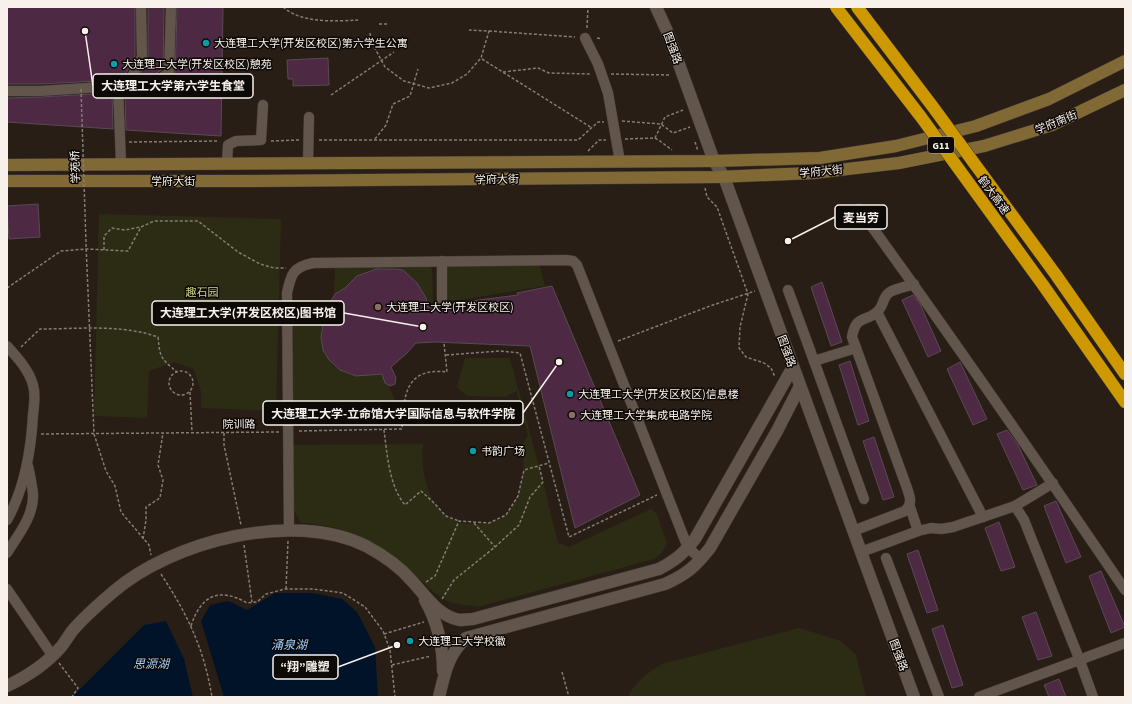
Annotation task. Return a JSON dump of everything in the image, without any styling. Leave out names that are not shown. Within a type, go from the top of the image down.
[{"type":"highway","name":"鹤大高速","points":[[836,7],[926,124],[1043,285],[1125,402]]},
{"type":"highway","name":"鹤大高速","points":[[857,7],[948,126],[1056,275],[1125,374]]},
{"type":"main road","name":"学府大街","points":[[7,165],[620,162],[820,158],[896,146],[976,126],[1049,99],[1125,61]]},
{"type":"main road","name":"学府南街","points":[[984,146],[1052,125],[1125,90]]},
{"type":"main road","name":"学府大街","points":[[7,181],[252,181],[724,177],[812,173],[899,163],[984,146]]},
{"type":"street","points":[[118,86],[130,83],[142,57],[141,7]]},
{"type":"street","points":[[7,91],[40,91],[118,86],[146,88],[170,73],[170,7]]},
{"type":"street","name":"图强路","points":[[656,7],[667,31],[714,161],[724,177],[914,697]]},
{"type":"street","points":[[585,38],[608,93],[620,162]]},
{"type":"street","points":[[118,86],[121,164]]},
{"type":"street","points":[[227,163],[228,145],[236,142],[261,140],[263,106]]},
{"type":"street","points":[[308,163],[309,117]]},
{"type":"street","points":[[859,209],[914,284],[1053,483],[1125,590]]},
{"type":"street","points":[[289,531],[287,293],[290,278],[295,270],[302,265],[313,263],[566,260],[573,261],[577,265],[688,548],[702,559]]},
{"type":"street","points":[[442,261],[442,303]]},
{"type":"street","points":[[914,284],[889,292],[885,296],[881,307],[877,312],[861,320],[855,325],[852,337],[911,499],[910,507],[918,531]]},
{"type":"street","points":[[788,290],[864,499]]},
{"type":"street","points":[[877,312],[983,517]]},
{"type":"street","points":[[814,361],[856,348]]},
{"type":"street","points":[[7,520],[19,492],[27,462],[32,434],[35,398],[33,384],[26,371],[10,350]]},
{"type":"street","points":[[435,614],[449,616],[460,620],[472,619],[659,569],[673,561],[685,552],[703,526],[793,367]]},
{"type":"street","points":[[440,693],[448,663],[456,648],[466,638],[665,584],[683,576],[702,559],[710,548],[777,431],[800,386]]},
{"type":"street","points":[[7,553],[28,518],[32,508],[33,495],[27,462]]},
{"type":"street","points":[[861,552],[918,531],[931,528],[941,529],[953,527],[1015,506],[1053,483]]},
{"type":"street","points":[[1015,506],[1024,520],[1093,697]]},
{"type":"street","points":[[853,531],[905,511],[910,507]]},
{"type":"street","points":[[7,686],[30,672],[60,648],[73,630],[114,591],[154,565],[204,544],[243,534],[289,531],[318,532],[344,537],[365,546],[396,565],[418,587],[435,614],[443,653],[443,670],[440,693]]},
{"type":"street","points":[[886,558],[939,697]]},
{"type":"street","points":[[7,589],[52,655]]},
{"type":"street","points":[[979,697],[1080,661],[1125,643]]},
{"type":"path","points":[[283,7],[286,10],[308,19],[360,20]]},
{"type":"path","points":[[585,38],[588,22],[588,7]]},
{"type":"path","points":[[379,24],[387,24]]},
{"type":"path","points":[[469,30],[602,39]]},
{"type":"path","points":[[370,33],[371,41],[386,67],[404,81],[429,88],[452,83],[467,74],[481,58],[489,31]]},
{"type":"path","points":[[331,95],[394,52]]},
{"type":"path","points":[[481,58],[592,128]]},
{"type":"path","points":[[503,72],[538,68],[549,73],[637,73],[675,76]]},
{"type":"path","points":[[375,139],[386,125],[393,104],[410,96],[418,69]]},
{"type":"path","name":"学苑桥","points":[[81,89],[94,434]]},
{"type":"path","points":[[655,138],[665,117],[685,109]]},
{"type":"path","points":[[269,141],[375,139],[578,140],[598,122],[613,121],[661,124],[673,132],[690,127]]},
{"type":"path","points":[[120,142],[220,141]]},
{"type":"path","points":[[104,250],[104,236],[112,228],[125,230],[141,227],[154,221],[198,221],[238,252],[260,264],[274,268],[299,267]]},
{"type":"path","points":[[7,288],[61,251],[86,249],[128,251],[141,227]]},
{"type":"path","points":[[608,344],[710,306],[764,288]]},
{"type":"path","points":[[748,294],[740,327],[739,348],[746,357],[764,363],[771,368],[780,390]]},
{"type":"path","points":[[10,350],[40,329],[121,329],[144,332],[158,337],[160,355],[167,364],[176,372],[185,372],[191,376],[193,384],[190,392],[192,433]]},
{"type":"path","name":"院训路","points":[[32,434],[289,432],[402,429],[406,392],[412,382],[419,375],[438,371],[447,372],[444,343]]},
{"type":"path","points":[[446,355],[500,351],[520,353],[569,537],[666,491]]},
{"type":"path","points":[[176,372],[173,374],[170,381],[173,391],[176,394],[183,395],[190,392]]},
{"type":"path","points":[[384,430],[387,456],[399,498],[405,505],[421,492],[446,516],[459,521],[489,523],[506,515],[518,496],[524,470],[550,463]]},
{"type":"path","points":[[224,432],[224,445],[243,534],[252,602]]},
{"type":"path","points":[[143,539],[146,520],[146,507],[160,498],[163,480],[158,465],[163,433]]},
{"type":"path","points":[[384,634],[435,614],[454,580],[495,547],[519,525],[530,497],[543,482],[539,466]]},
{"type":"path","points":[[418,587],[435,576],[459,521]]},
{"type":"path","points":[[473,522],[495,547]]},
{"type":"path","points":[[286,589],[289,531]]},
{"type":"path","points":[[191,626],[202,603],[213,596],[224,594],[247,603],[257,602],[266,594],[286,589],[313,589],[343,593],[365,608],[384,634],[390,650],[395,697]]},
{"type":"path","points":[[392,665],[443,653]]},
{"type":"path","points":[[52,655],[78,688],[72,697]]},
{"type":"path","points":[[562,672],[569,697]]},
{"type":"green space","name":"趣石园","points":[[99,214],[281,219],[276,411],[201,408],[201,392],[194,369],[174,362],[149,371],[147,418],[94,416]]},
{"type":"green space","points":[[539,263],[545,286],[442,303],[447,264]]},
{"type":"green space","points":[[335,264],[428,265],[432,269],[433,304],[427,304],[423,292],[416,282],[410,276],[398,269],[386,267],[373,269],[355,279],[328,308],[322,334],[324,351],[327,358],[333,365],[350,374],[382,374],[395,400],[381,409],[289,412],[292,306],[306,310],[324,304],[327,307],[334,295]]},
{"type":"green space","points":[[465,358],[510,358],[558,543],[569,547],[651,509],[657,514],[667,544],[661,554],[654,559],[478,607],[450,602],[435,593],[401,563],[376,545],[362,538],[349,532],[334,528],[301,523],[293,509],[292,445],[423,444],[424,472],[427,486],[439,509],[449,517],[462,522],[477,524],[496,521],[506,515],[516,498],[521,483],[523,475],[523,443],[528,435],[517,391],[505,397],[467,396],[457,387]]},
{"type":"green space","points":[[799,628],[841,641],[856,655],[866,697],[628,697],[638,682],[662,664]]},
{"type":"water","name":"涌泉湖","points":[[275,593],[313,593],[342,599],[357,612],[375,647],[378,697],[224,697],[201,621],[210,605],[228,601],[247,610]]},
{"type":"water","name":"思源湖","points":[[166,621],[184,659],[193,697],[72,697],[144,625]]},
{"type":"building","points":[[7,7],[135,7],[135,56],[124,77],[117,80],[7,84]]},
{"type":"building","points":[[148,7],[164,7],[163,69],[144,81],[137,81],[148,57]]},
{"type":"building","points":[[177,7],[223,7],[221,136],[126,130],[125,93],[149,94],[175,76]]},
{"type":"building","points":[[328,58],[329,85],[293,86],[293,79],[288,79],[287,60]]},
{"type":"building","points":[[112,93],[113,129],[7,122],[7,98]]},
{"type":"building","points":[[38,204],[40,237],[9,239],[7,206]]},
{"type":"building","points":[[376,269],[403,270],[417,283],[426,298],[428,307],[436,306],[442,309],[446,308],[448,304],[518,295],[517,293],[552,286],[640,495],[575,528],[530,346],[435,342],[416,343],[391,367],[396,378],[395,384],[390,386],[385,383],[382,374],[356,376],[340,370],[329,360],[323,350],[321,337],[324,318],[328,306],[335,294],[345,288],[357,276]]},
{"type":"building","points":[[822,282],[842,342],[831,346],[811,287]]},
{"type":"building","points":[[913,295],[920,304],[941,351],[928,357],[902,300]]},
{"type":"building","points":[[850,361],[869,421],[858,425],[839,365]]},
{"type":"building","points":[[960,362],[987,419],[973,425],[947,369]]},
{"type":"building","points":[[1007,430],[1018,445],[1037,485],[1023,490],[997,434]]},
{"type":"building","points":[[874,437],[894,497],[883,500],[863,441]]},
{"type":"building","points":[[1056,501],[1081,557],[1066,563],[1044,506]]},
{"type":"building","points":[[999,522],[1015,567],[1001,571],[985,528]]},
{"type":"building","points":[[918,550],[938,610],[927,613],[907,554]]},
{"type":"building","points":[[1101,571],[1125,627],[1111,633],[1089,576]]},
{"type":"building","points":[[1036,612],[1052,656],[1038,660],[1022,617]]},
{"type":"building","points":[[943,625],[963,685],[952,688],[932,629]]},
{"type":"building","points":[[1059,679],[1066,697],[1049,697],[1044,685]]},
{"type":"place","name":"大连理工大学第六学生食堂","points":[[85,31]]},
{"type":"place","name":"大连理工大学(开发区校区)第六学生公寓","points":[[206,43]]},
{"type":"place","name":"大连理工大学(开发区校区)憩苑","points":[[114,64]]},
{"type":"place","name":"麦当劳","points":[[788,241]]},
{"type":"place","name":"大连理工大学(开发区校区)","points":[[378,307]]},
{"type":"place","name":"大连理工大学(开发区校区)图书馆","points":[[423,327]]},
{"type":"place","name":"大连理工大学-立命馆大学国际信息与软件学院","points":[[559,362]]},
{"type":"place","name":"大连理工大学(开发区校区)信息楼","points":[[570,394]]},
{"type":"place","name":"大连理工大学集成电路学院","points":[[572,415]]},
{"type":"place","name":"书韵广场","points":[[473,451]]},
{"type":"place","name":"大连理工大学校徽","points":[[410,641]]},
{"type":"place","name":"“翔”雕塑","points":[[397,645]]}]
